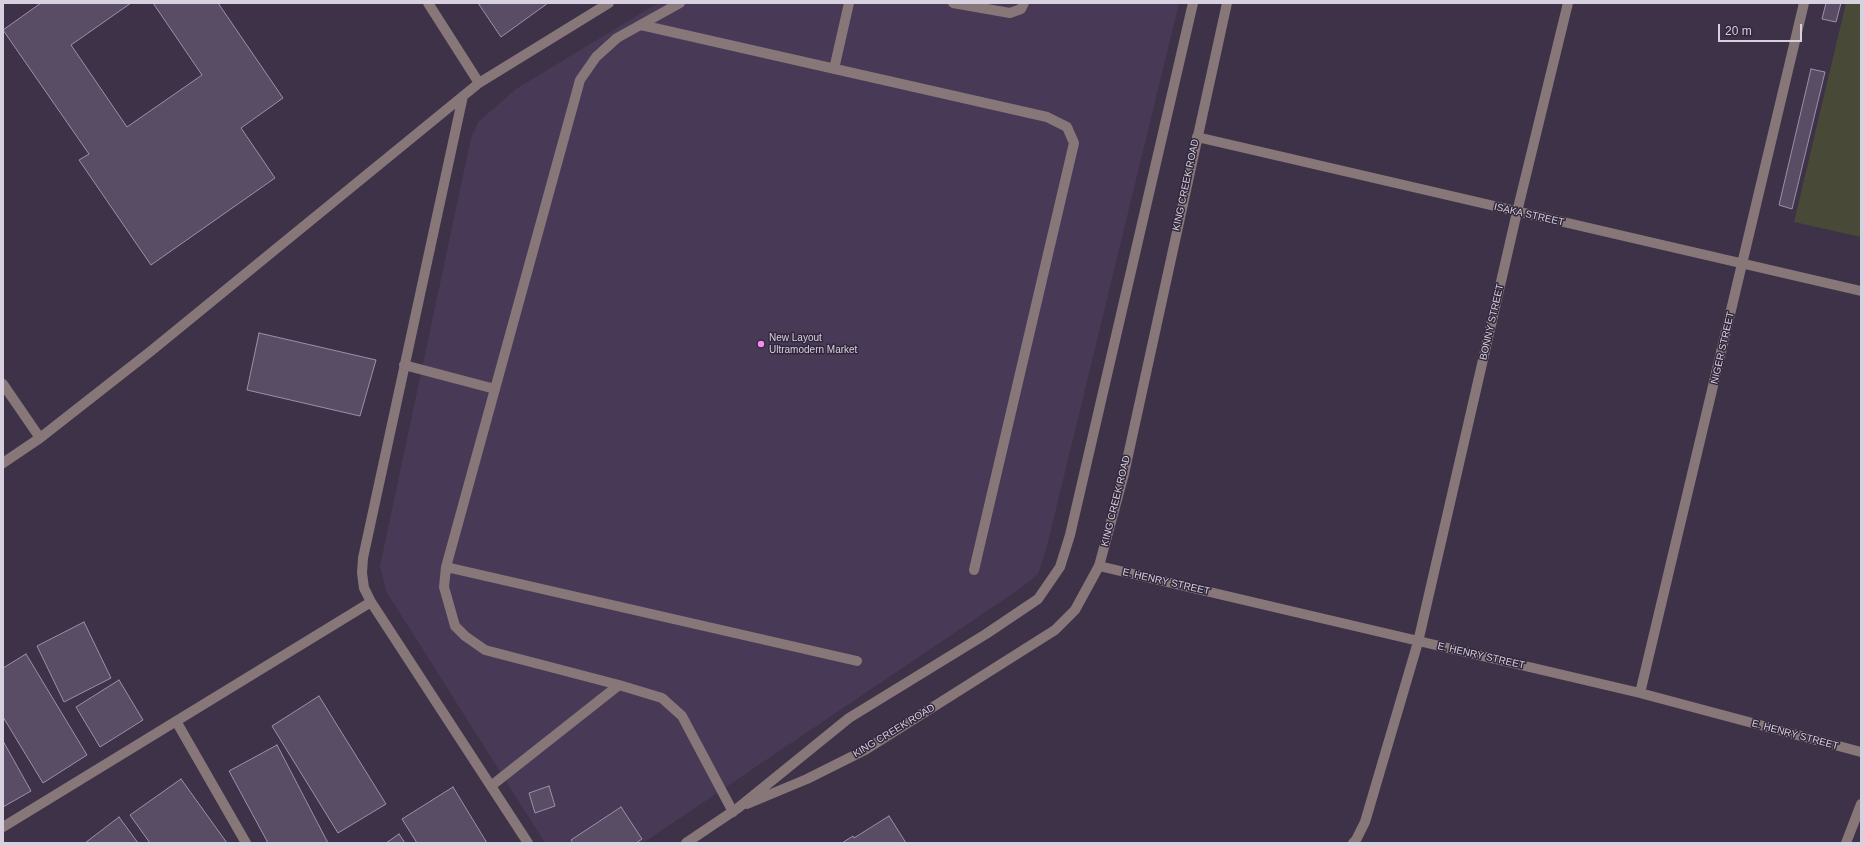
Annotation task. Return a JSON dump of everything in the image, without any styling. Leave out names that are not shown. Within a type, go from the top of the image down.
[{"type":"street","points":[[428,3],[478,83]]},
{"type":"street","points":[[3,463],[40,438],[151,351],[478,83],[609,3]]},
{"type":"street","points":[[680,3],[617,38],[596,56],[580,80],[446,567],[444,587],[455,626],[464,636],[485,650],[619,685],[662,698],[682,716],[736,810]]},
{"type":"street","points":[[834,69],[849,3]]},
{"type":"street","points":[[953,3],[1010,13],[1021,9],[1024,3]]},
{"type":"street","name":"KING CREEK ROAD","points":[[686,843],[736,810],[849,718],[986,634],[1038,599],[1060,567],[1070,535],[1193,3]]},
{"type":"street","name":"KING CREEK ROAD","points":[[736,810],[807,779],[865,750],[1055,630],[1075,610],[1099,566],[1124,474],[1196,137],[1227,3]]},
{"type":"street","name":"BONNY STREET","points":[[1353,843],[1365,822],[1418,642],[1517,212],[1568,3]]},
{"type":"street","name":"NIGER STREET","points":[[1640,693],[1804,3]]},
{"type":"street","points":[[641,24],[1047,117],[1067,126],[1074,143],[974,570]]},
{"type":"street","points":[[463,96],[363,558],[364,588],[371,602],[528,843]]},
{"type":"street","name":"ISAKA STREET","points":[[1196,137],[1861,291]]},
{"type":"street","points":[[404,366],[495,389]]},
{"type":"street","points":[[3,384],[40,438]]},
{"type":"street","name":"E. HENRY STREET","points":[[1099,566],[1640,693],[1861,752]]},
{"type":"street","points":[[446,567],[857,661]]},
{"type":"street","points":[[3,828],[371,602]]},
{"type":"street","points":[[491,786],[619,685]]},
{"type":"street","points":[[176,721],[246,843]]},
{"type":"street","points":[[1846,843],[1861,804]]},
{"type":"shaded area","name":"New Layout Ultramodern Market","points":[[658,3],[1179,3],[1046,550],[1038,574],[1021,588],[643,843],[545,843],[386,591],[380,566],[471,138],[478,122],[516,89]]},
{"type":"green space","points":[[1846,3],[1861,3],[1861,237],[1794,222]]},
{"type":"building","points":[[41,3],[131,3],[71,45],[127,127],[202,75],[153,3],[218,3],[283,98],[241,128],[275,178],[151,265],[79,160],[89,154],[3,30]]},
{"type":"building","points":[[478,3],[548,3],[501,37]]},
{"type":"building","points":[[1826,3],[1841,3],[1836,22],[1822,19]]},
{"type":"building","points":[[1811,69],[1825,72],[1792,209],[1779,205]]},
{"type":"building","points":[[259,333],[376,360],[360,416],[247,390]]},
{"type":"building","points":[[84,622],[111,678],[64,702],[37,646]]},
{"type":"building","points":[[26,654],[87,755],[43,783],[3,717],[3,668]]},
{"type":"building","points":[[119,680],[143,720],[100,747],[76,707]]},
{"type":"building","points":[[319,696],[386,804],[338,833],[272,726]]},
{"type":"building","points":[[3,741],[31,791],[3,807]]},
{"type":"building","points":[[277,745],[328,843],[268,843],[229,771]]},
{"type":"building","points":[[181,779],[227,843],[150,843],[130,815]]},
{"type":"building","points":[[549,786],[555,806],[535,813],[529,793]]},
{"type":"building","points":[[453,787],[487,843],[417,843],[402,819]]},
{"type":"building","points":[[621,807],[642,839],[636,843],[573,843],[571,840]]},
{"type":"building","points":[[889,816],[906,843],[842,843],[853,836],[854,838]]},
{"type":"building","points":[[119,817],[138,843],[85,843]]},
{"type":"building","points":[[399,834],[405,843],[386,843]]},
{"type":"place","name":"New Layout Ultramodern Market","points":[[761,344]]}]
